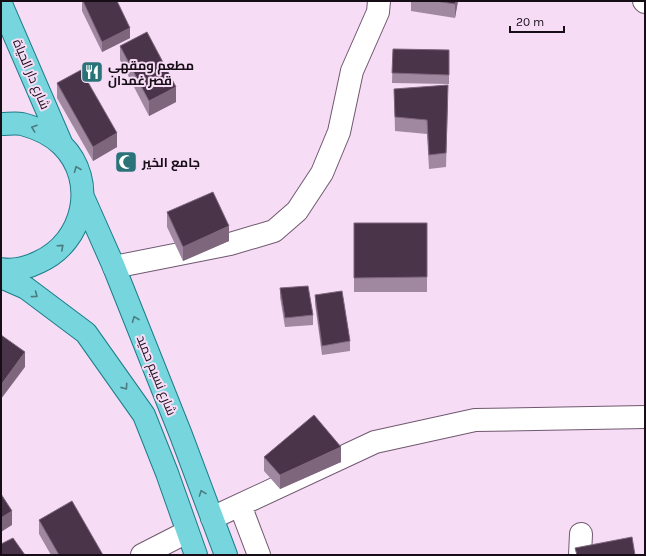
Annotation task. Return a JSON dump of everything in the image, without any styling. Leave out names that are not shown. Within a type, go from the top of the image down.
[{"type":"main road","name":"شارع دار الحياة","points":[[1,4],[62,145]]},
{"type":"main road","points":[[1,124],[21,124],[43,131],[62,145],[73,160],[81,178],[83,197],[79,220],[67,242],[54,254],[49,258],[27,268],[1,269]]},
{"type":"main road","name":"شارع نسيم حميد","points":[[83,197],[114,267],[181,435],[226,555]]},
{"type":"main road","name":"شارع نسيم حميد","points":[[1,277],[26,288],[86,334],[144,416],[167,473],[196,555]]},
{"type":"street","points":[[114,267],[230,244],[274,231],[297,211],[322,173],[339,132],[352,71],[378,12],[379,1]]},
{"type":"street","points":[[212,518],[375,442],[475,420],[645,417]]},
{"type":"street","points":[[240,505],[258,555]]},
{"type":"street","points":[[142,555],[187,532]]},
{"type":"building","points":[[83,1],[117,1],[130,28],[102,42]]},
{"type":"building","points":[[435,1],[456,1],[455,4]]},
{"type":"building","points":[[147,32],[176,87],[149,101],[120,46]]},
{"type":"building","points":[[393,49],[449,50],[449,75],[392,73]]},
{"type":"building","points":[[81,70],[117,133],[93,147],[57,83]]},
{"type":"building","points":[[448,85],[446,153],[429,155],[427,120],[395,117],[394,89]]},
{"type":"building","points":[[213,192],[229,226],[183,247],[167,212]]},
{"type":"building","points":[[354,223],[427,223],[427,277],[354,278]]},
{"type":"building","points":[[308,286],[313,315],[285,318],[280,288]]},
{"type":"building","points":[[342,291],[350,341],[322,346],[315,295]]},
{"type":"building","points":[[1,335],[25,352],[1,385]]},
{"type":"building","points":[[314,415],[341,447],[280,475],[264,457]]},
{"type":"building","points":[[1,494],[12,511],[1,518]]},
{"type":"building","points":[[72,501],[103,555],[59,555],[39,520]]},
{"type":"building","points":[[632,537],[635,555],[577,555],[575,548]]},
{"type":"building","points":[[13,538],[25,555],[1,555],[1,544]]},
{"type":"place","name":"مطعم ومقهى قصر غمدان","points":[[92,72]]},
{"type":"place","name":"جامع الخير","points":[[126,162]]}]
